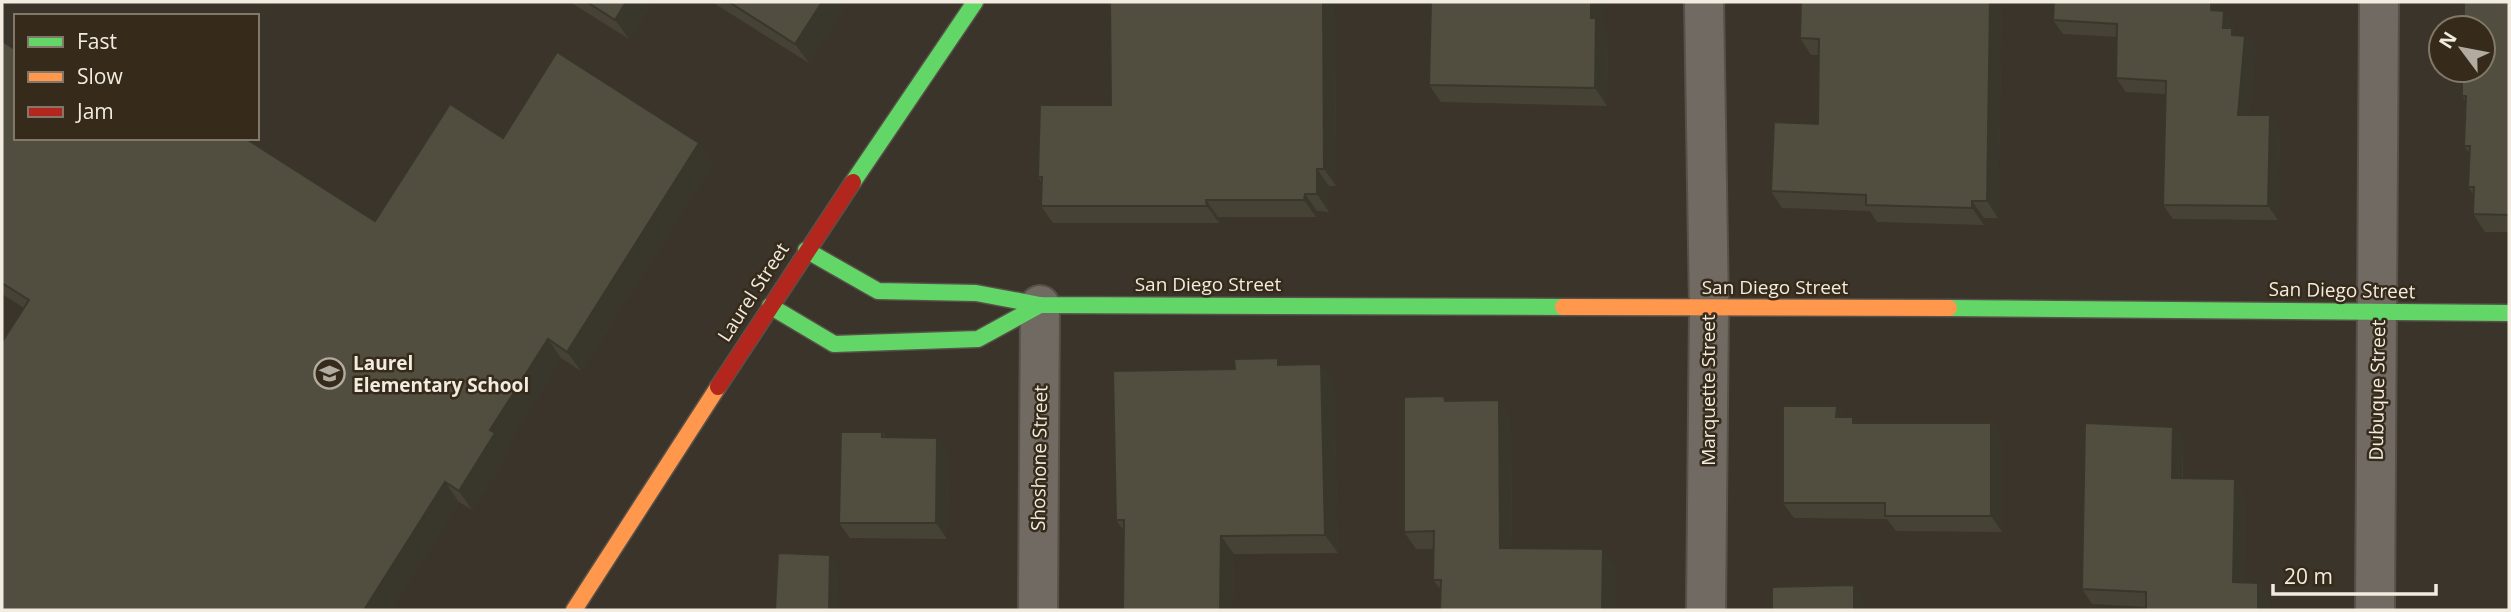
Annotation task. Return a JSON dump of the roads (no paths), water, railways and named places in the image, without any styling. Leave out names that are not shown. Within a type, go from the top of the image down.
[{"type":"street","name":"Laurel Street","points":[[574,610],[806,250],[975,2]]},
{"type":"street","name":"Marquette Street","points":[[1704,2],[1709,309],[1706,610]]},
{"type":"street","name":"Dubuque Street","points":[[2375,610],[2379,2]]},
{"type":"street","name":"San Diego Street","points":[[806,250],[878,290],[976,293],[1040,305],[2509,313]]},
{"type":"street","name":"San Diego Street","points":[[770,306],[834,344],[978,339],[1040,305]]},
{"type":"street","name":"Shoshone Street","points":[[1038,610],[1040,305]]},
{"type":"place","name":"Laurel Elementary School","points":[[330,374]]}]
